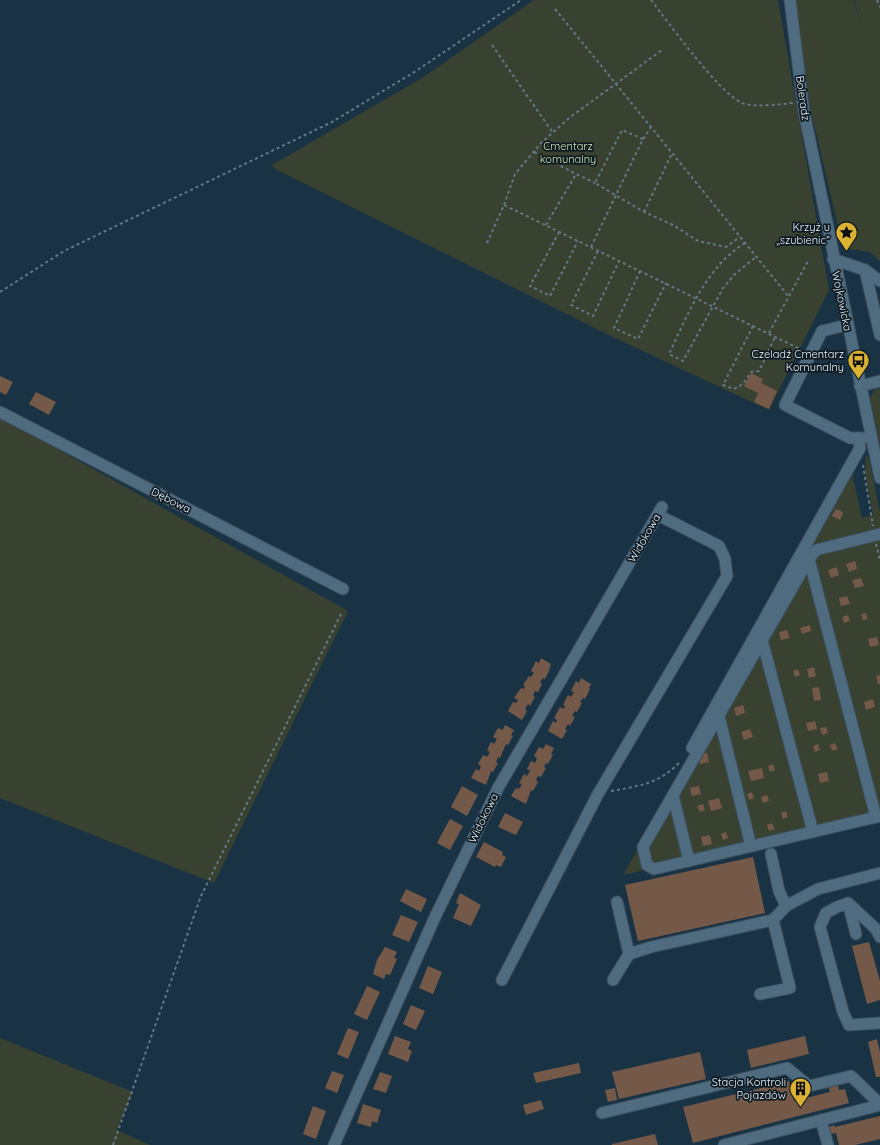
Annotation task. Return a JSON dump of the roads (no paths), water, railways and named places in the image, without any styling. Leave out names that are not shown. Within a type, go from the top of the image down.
[{"type":"street","name":"Boleradz","points":[[790,0],[803,103],[821,195]]},
{"type":"street","name":"Wojkowicka","points":[[821,195],[860,386],[864,438],[880,478]]},
{"type":"street","points":[[834,259],[865,270],[880,281]]},
{"type":"street","points":[[865,270],[880,335]]},
{"type":"street","points":[[688,754],[860,448],[864,438],[850,438],[785,405],[822,330],[847,325]]},
{"type":"street","points":[[860,386],[880,381]]},
{"type":"street","name":"Dębowa","points":[[0,412],[343,589]]},
{"type":"street","name":"Widokowa","points":[[334,1145],[434,916],[498,788],[660,511],[719,546],[725,558],[727,576],[598,794],[502,980]]},
{"type":"street","points":[[809,558],[878,816],[654,869],[648,865],[643,847],[809,558],[816,550],[877,535]]},
{"type":"street","points":[[762,640],[813,832]]},
{"type":"street","points":[[719,716],[751,846]]},
{"type":"street","points":[[673,795],[689,861]]},
{"type":"street","points":[[771,854],[779,891],[786,906]]},
{"type":"street","points":[[613,980],[629,954],[650,947],[773,920],[786,906],[818,889],[880,873]]},
{"type":"street","points":[[617,902],[629,954]]},
{"type":"street","points":[[848,903],[856,934]]},
{"type":"street","points":[[848,903],[876,929],[880,937]]},
{"type":"street","points":[[848,903],[837,906],[826,913],[820,927],[822,935],[843,1012],[849,1025],[880,1023]]},
{"type":"street","points":[[760,994],[790,988],[773,920]]},
{"type":"street","points":[[602,1113],[787,1068],[809,1086],[851,1076],[880,1105]]},
{"type":"street","points":[[724,1145],[762,1140],[821,1120],[880,1105]]},
{"type":"street","points":[[821,1120],[828,1145]]},
{"type":"place","name":"Krzyż u „szubienic”","points":[[846,252]]},
{"type":"place","name":"Czeladź Cmentarz Komunalny","points":[[859,380]]},
{"type":"place","name":"Stacja Kontroli Pojazdów","points":[[801,1108]]},
{"type":"park label","name":"Cmentarz komunalny","points":[[568,152]]}]
